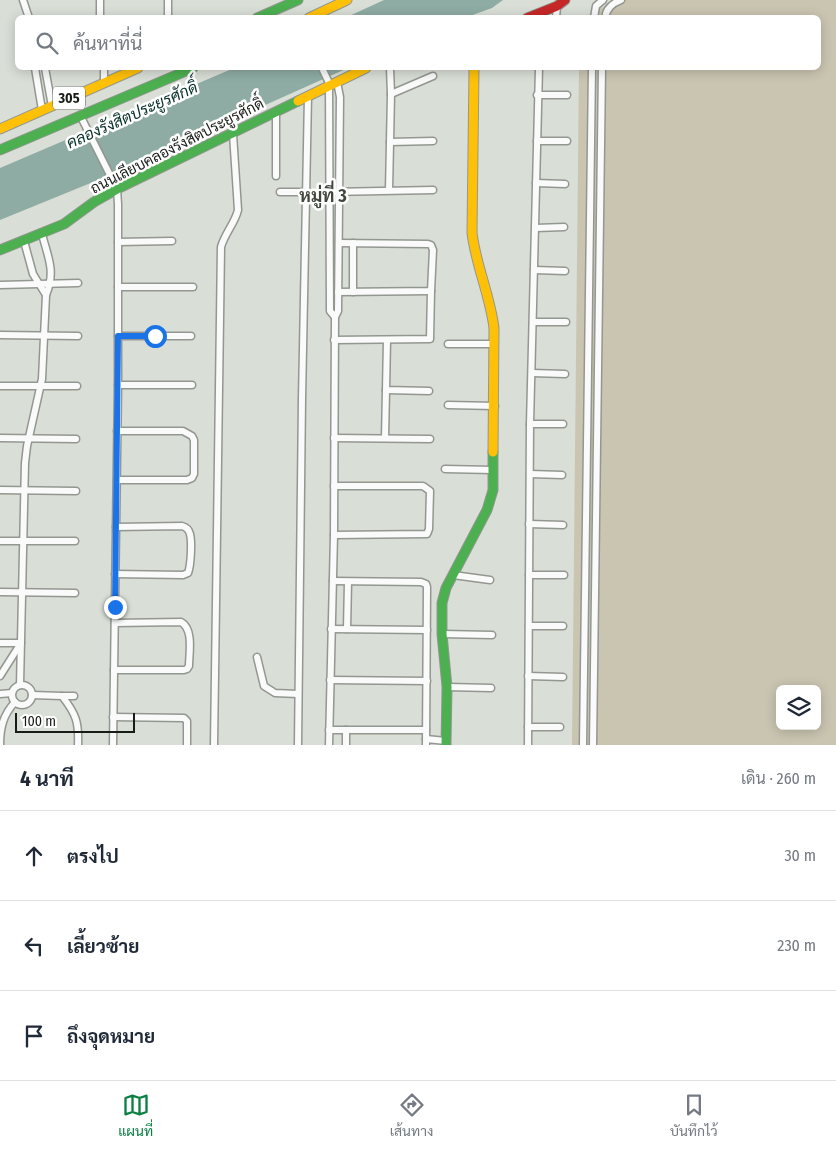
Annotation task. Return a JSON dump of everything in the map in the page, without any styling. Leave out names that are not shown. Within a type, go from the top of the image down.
[{"type":"street","points":[[23,0],[28,15]]},
{"type":"street","points":[[100,0],[100,15]]},
{"type":"street","points":[[168,0],[168,15]]},
{"type":"street","points":[[262,15],[280,4],[298,0]]},
{"type":"street","points":[[315,15],[347,0]]},
{"type":"street","points":[[534,15],[565,0]]},
{"type":"street","points":[[594,15],[596,6],[603,0]]},
{"type":"street","points":[[606,15],[616,2],[621,0]]},
{"type":"street","points":[[556,6],[556,15]]},
{"type":"street","points":[[35,70],[42,110]]},
{"type":"street","points":[[45,70],[52,106]]},
{"type":"street","points":[[104,70],[104,81]]},
{"type":"street","name":"305","points":[[0,129],[104,81],[133,70]]},
{"type":"street","name":"305","points":[[0,150],[82,119],[189,70]]},
{"type":"street","points":[[323,70],[340,97],[338,311],[335,317],[334,340],[334,535],[329,745]]},
{"type":"street","name":"ถนนเลียบคลองรังสิตประยูรศักดิ์","points":[[0,250],[64,224],[94,202],[117,189],[233,134],[331,83],[361,70]]},
{"type":"street","points":[[389,190],[390,70]]},
{"type":"street","points":[[333,581],[421,582],[426,584],[426,742],[446,743],[447,687],[442,634],[442,603],[446,588],[487,510],[493,490],[495,406],[493,316],[474,254],[472,233],[474,70]]},
{"type":"street","points":[[528,745],[530,424],[539,70]]},
{"type":"street","points":[[583,745],[592,70]]},
{"type":"street","points":[[593,745],[602,70]]},
{"type":"street","points":[[391,94],[433,76]]},
{"type":"street","points":[[331,83],[330,311],[335,317]]},
{"type":"street","points":[[537,95],[567,95]]},
{"type":"street","points":[[298,745],[308,96]]},
{"type":"street","points":[[276,112],[276,176]]},
{"type":"street","points":[[591,114],[602,114]]},
{"type":"street","points":[[82,119],[117,189],[118,385],[113,745]]},
{"type":"street","points":[[214,745],[221,247],[224,237],[236,218],[238,210],[233,134]]},
{"type":"street","points":[[390,142],[433,141]]},
{"type":"street","points":[[537,141],[567,141]]},
{"type":"street","points":[[536,183],[565,184]]},
{"type":"street","points":[[330,192],[433,190]]},
{"type":"street","points":[[280,192],[306,192]]},
{"type":"street","points":[[536,228],[564,227]]},
{"type":"street","points":[[20,685],[25,463],[41,386],[46,295],[51,284],[52,273],[42,234]]},
{"type":"street","points":[[24,241],[33,274],[46,295]]},
{"type":"street","points":[[118,242],[172,241]]},
{"type":"street","points":[[334,340],[430,339],[432,245],[339,243]]},
{"type":"street","points":[[353,243],[353,292]]},
{"type":"street","points":[[588,263],[599,263]]},
{"type":"street","points":[[534,270],[565,271]]},
{"type":"street","points":[[0,285],[78,283]]},
{"type":"street","points":[[118,287],[193,287]]},
{"type":"street","points":[[338,292],[432,291]]},
{"type":"street","points":[[533,322],[566,322]]},
{"type":"street","points":[[0,335],[78,336]]},
{"type":"street","points":[[118,336],[192,336]]},
{"type":"street","points":[[385,438],[387,340]]},
{"type":"street","points":[[448,344],[494,344]]},
{"type":"street","points":[[532,373],[565,374]]},
{"type":"street","points":[[118,385],[192,385]]},
{"type":"street","points":[[0,386],[77,386]]},
{"type":"street","points":[[386,390],[429,391]]},
{"type":"street","points":[[448,405],[495,406]]},
{"type":"street","points":[[530,424],[563,424]]},
{"type":"street","points":[[117,431],[183,431],[192,436],[194,440],[194,474],[192,478],[187,480],[117,480]]},
{"type":"street","points":[[0,438],[76,439]]},
{"type":"street","points":[[334,438],[430,439]]},
{"type":"street","points":[[445,469],[493,470]]},
{"type":"street","points":[[530,474],[562,475]]},
{"type":"street","points":[[334,486],[423,486],[430,491],[429,529],[427,534],[334,535]]},
{"type":"street","points":[[0,490],[76,491]]},
{"type":"street","points":[[529,524],[563,525]]},
{"type":"street","points":[[115,574],[184,575],[188,573],[190,568],[190,534],[186,528],[182,526],[116,527]]},
{"type":"street","points":[[0,541],[75,541]]},
{"type":"street","points":[[584,570],[595,571]]},
{"type":"street","points":[[453,575],[490,580]]},
{"type":"street","points":[[529,575],[564,575]]},
{"type":"street","points":[[347,630],[348,582]]},
{"type":"street","points":[[0,592],[75,593]]},
{"type":"street","points":[[114,623],[181,622],[185,624],[189,631],[188,669],[114,670]]},
{"type":"street","points":[[529,626],[563,626]]},
{"type":"street","points":[[332,629],[427,630]]},
{"type":"street","points":[[442,634],[492,635]]},
{"type":"street","points":[[0,643],[21,644]]},
{"type":"street","points":[[0,676],[21,644]]},
{"type":"street","points":[[257,657],[264,686],[275,694],[298,694]]},
{"type":"street","points":[[528,676],[563,677]]},
{"type":"street","points":[[330,680],[427,681]]},
{"type":"street","points":[[20,685],[30,688],[32,694],[27,703],[15,702],[12,694],[15,688],[20,685]]},
{"type":"street","points":[[447,687],[491,688]]},
{"type":"street","points":[[0,694],[12,694]]},
{"type":"street","points":[[32,694],[74,696]]},
{"type":"street","points":[[62,696],[76,718],[78,745]]},
{"type":"street","points":[[0,745],[0,735],[5,715],[15,702]]},
{"type":"street","points":[[113,717],[184,718],[188,725],[187,745]]},
{"type":"street","points":[[528,727],[560,727]]},
{"type":"street","points":[[583,727],[594,727]]},
{"type":"street","points":[[329,730],[426,730]]},
{"type":"street","points":[[346,730],[346,745]]},
{"type":"shaded area","points":[[616,0],[836,0],[836,745],[572,745],[579,70],[821,70],[821,15],[589,15]]},
{"type":"water","points":[[384,0],[503,0],[492,8],[473,15],[351,15]]},
{"type":"water","name":"คลองรังสิตประยูรศักดิ์","points":[[229,70],[344,70],[98,180],[0,220],[0,168]]},
{"type":"traffic: fast","points":[[264,15],[298,0]]},
{"type":"traffic: fast","points":[[0,150],[188,70]]},
{"type":"traffic: fast","points":[[0,250],[64,224],[94,202],[117,189],[298,101]]},
{"type":"traffic: fast","points":[[446,745],[447,687],[442,634],[442,603],[446,588],[487,510],[493,490],[493,452]]},
{"type":"traffic: slow","points":[[315,15],[347,0]]},
{"type":"traffic: slow","points":[[0,129],[133,70]]},
{"type":"traffic: slow","points":[[298,101],[362,70]]},
{"type":"traffic: slow","points":[[474,70],[472,233],[494,328],[493,452]]},
{"type":"traffic: jam","points":[[534,15],[557,6],[565,0]]},
{"type":"district","name":"หมู่ที่ 3","points":[[323,196]]},
{"type":"route","points":[[115,607],[118,336],[155,336]]}]
